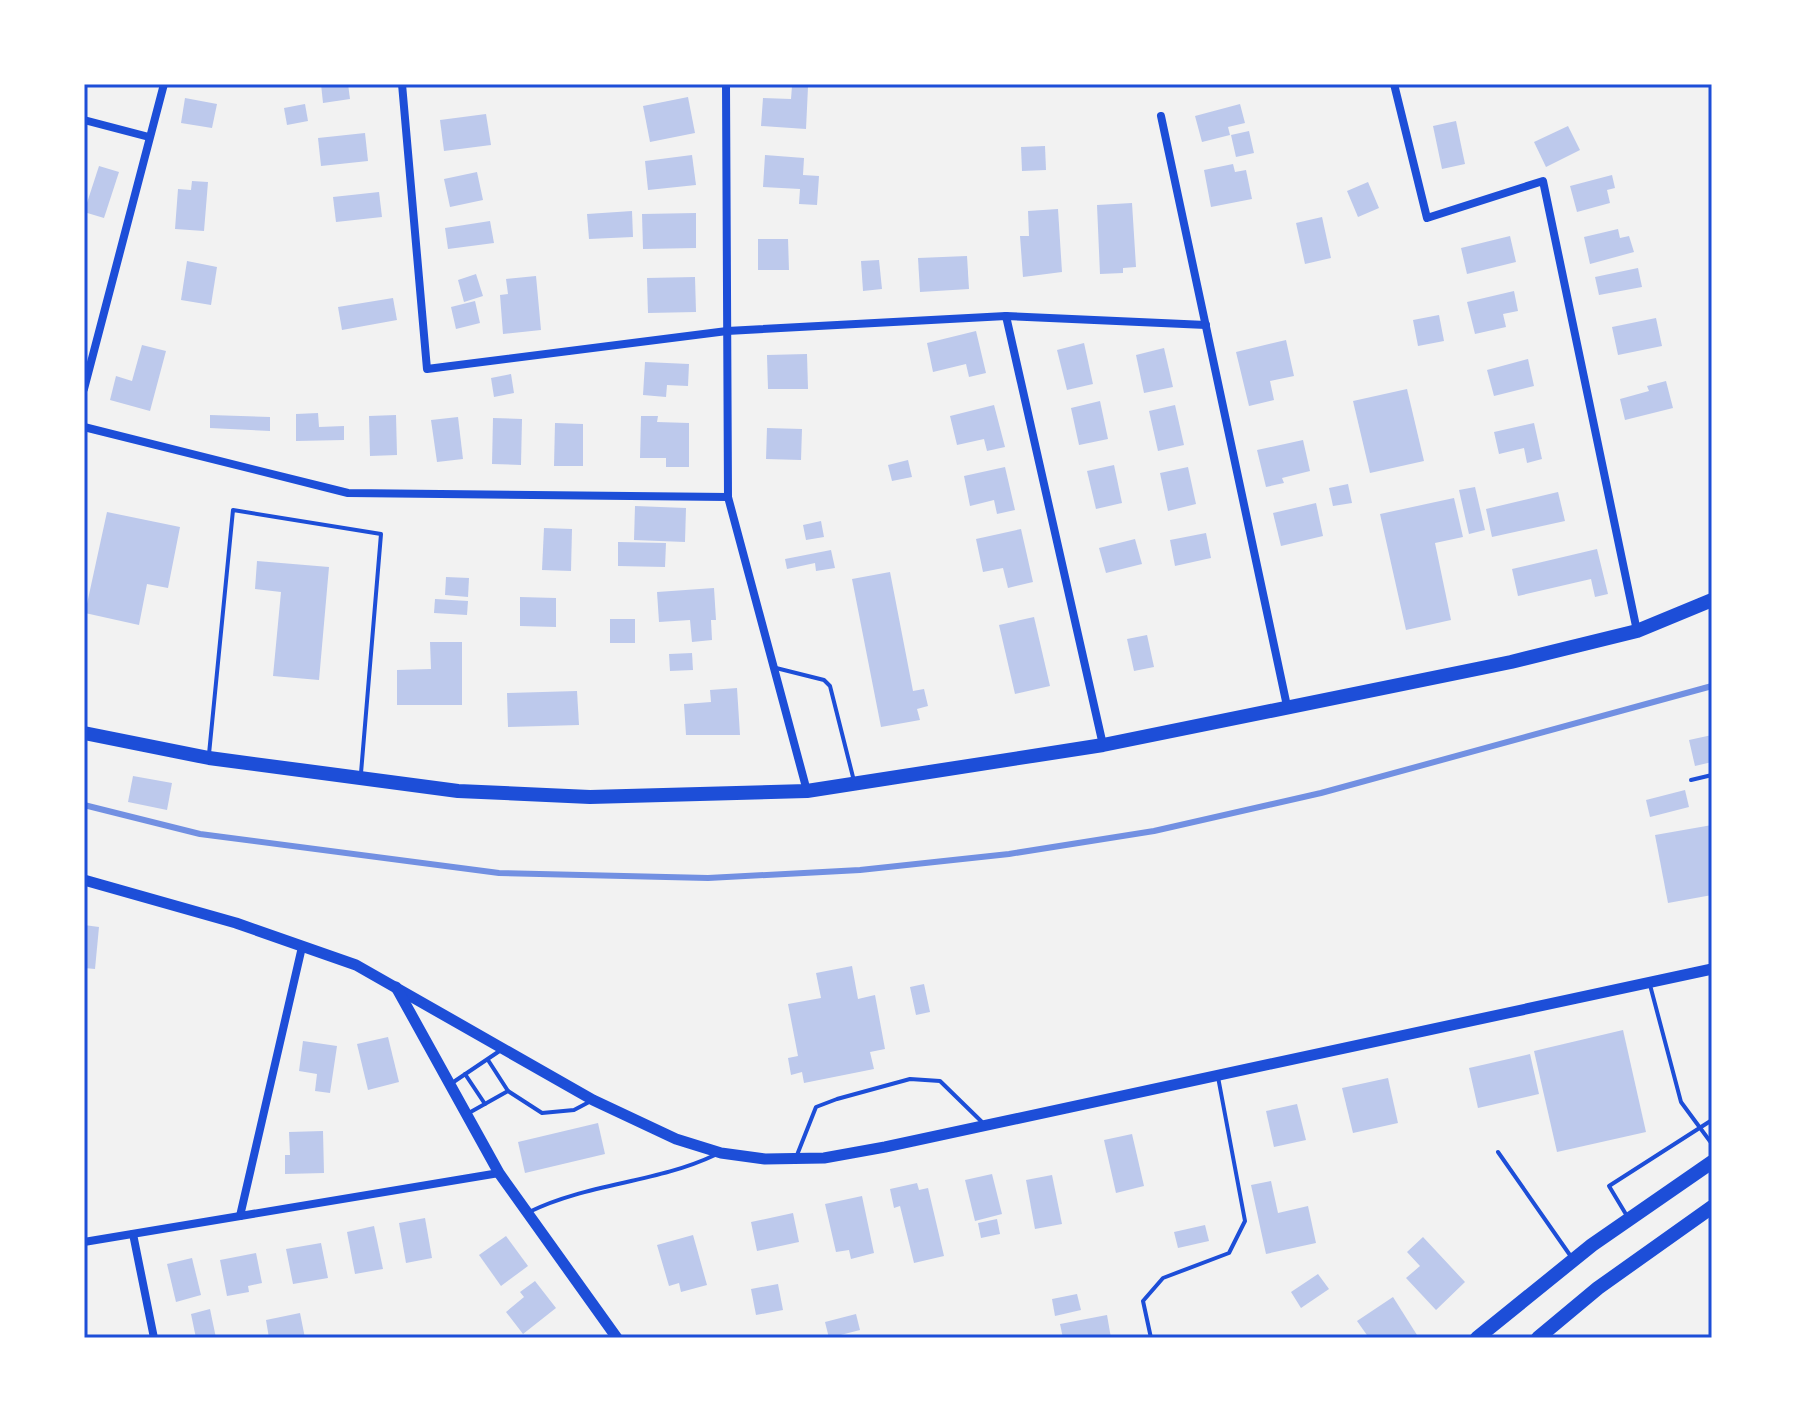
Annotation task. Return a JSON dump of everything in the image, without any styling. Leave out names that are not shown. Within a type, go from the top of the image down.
[{"type":"main road","points":[[84,733],[209,758],[458,791],[590,797],[807,791],[1103,745],[1511,662],[1637,631],[1712,600]]},
{"type":"main road","points":[[1477,1338],[1629,1218],[1712,1162]]},
{"type":"main road","points":[[1538,1338],[1598,1288],[1712,1207]]},
{"type":"street","points":[[84,389],[164,84]]},
{"type":"street","points":[[402,84],[427,369],[727,331],[1006,316],[1206,325]]},
{"type":"street","points":[[726,84],[728,497],[807,791]]},
{"type":"street","points":[[1394,84],[1427,218],[1543,181],[1637,631]]},
{"type":"street","points":[[1161,116],[1287,706]]},
{"type":"street","points":[[84,120],[149,137]]},
{"type":"street","points":[[1006,316],[1103,745]]},
{"type":"street","points":[[84,427],[348,493],[728,497]]},
{"type":"street","points":[[84,880],[236,923],[356,965],[593,1100],[676,1139],[721,1153],[765,1159],[824,1158],[855,1152],[1712,969]]},
{"type":"street","points":[[240,1216],[302,947]]},
{"type":"street","points":[[396,987],[499,1173],[617,1338]]},
{"type":"street","points":[[84,1242],[499,1173]]},
{"type":"street","points":[[133,1234],[154,1338]]},
{"type":"lane","points":[[209,758],[233,510],[381,534],[360,779]]},
{"type":"lane","points":[[774,667],[824,680],[830,686],[855,784]]},
{"type":"lane","points":[[1691,780],[1712,775]]},
{"type":"lane","points":[[1650,983],[1681,1102],[1712,1144]]},
{"type":"lane","points":[[450,1084],[501,1050]]},
{"type":"lane","points":[[488,1060],[508,1091],[542,1113],[574,1110],[593,1100]]},
{"type":"lane","points":[[465,1074],[485,1104]]},
{"type":"lane","points":[[1151,1338],[1143,1301],[1163,1278],[1229,1253],[1245,1221],[1218,1074]]},
{"type":"lane","points":[[796,1158],[816,1107],[910,1079],[940,1081],[984,1124]]},
{"type":"lane","points":[[467,1115],[508,1091]]},
{"type":"lane","points":[[1629,1218],[1609,1186],[1712,1120]]},
{"type":"lane","points":[[1498,1152],[1573,1260]]},
{"type":"lane","points":[[527,1213],[566,1197],[673,1171],[721,1153]]},
{"type":"building","points":[[321,84],[348,84],[350,99],[323,103]]},
{"type":"building","points":[[792,86],[808,87],[806,129],[761,126],[763,98],[791,99]]},
{"type":"building","points":[[688,97],[695,133],[650,142],[643,106]]},
{"type":"building","points":[[185,98],[217,104],[212,128],[181,123]]},
{"type":"building","points":[[305,104],[308,121],[287,125],[284,108]]},
{"type":"building","points":[[1240,104],[1245,123],[1228,127],[1230,135],[1202,142],[1195,116]]},
{"type":"building","points":[[486,114],[491,145],[444,151],[440,120]]},
{"type":"building","points":[[1456,121],[1465,164],[1442,169],[1433,126]]},
{"type":"building","points":[[1568,126],[1580,150],[1546,167],[1534,142]]},
{"type":"building","points":[[1249,131],[1254,153],[1236,157],[1231,135]]},
{"type":"building","points":[[365,133],[368,161],[321,166],[318,138]]},
{"type":"building","points":[[1045,146],[1046,170],[1022,171],[1021,147]]},
{"type":"building","points":[[692,155],[696,185],[648,190],[645,161]]},
{"type":"building","points":[[765,155],[804,158],[803,175],[819,176],[817,205],[799,204],[800,189],[763,187]]},
{"type":"building","points":[[1233,164],[1235,172],[1246,170],[1252,199],[1211,207],[1204,170]]},
{"type":"building","points":[[99,166],[119,172],[104,218],[84,212]]},
{"type":"building","points":[[477,172],[483,200],[450,207],[444,179]]},
{"type":"building","points":[[1612,175],[1615,188],[1607,190],[1610,203],[1577,212],[1570,186]]},
{"type":"building","points":[[192,181],[208,182],[204,231],[175,229],[178,189],[191,190]]},
{"type":"building","points":[[1368,182],[1379,208],[1358,217],[1347,191]]},
{"type":"building","points":[[379,192],[382,217],[336,222],[333,197]]},
{"type":"building","points":[[1132,203],[1136,267],[1123,268],[1123,273],[1100,274],[1097,205]]},
{"type":"building","points":[[1058,209],[1062,272],[1023,277],[1020,236],[1029,236],[1028,211]]},
{"type":"building","points":[[632,211],[633,237],[589,239],[587,214]]},
{"type":"building","points":[[696,213],[696,248],[643,249],[642,214]]},
{"type":"building","points":[[1322,217],[1331,258],[1305,264],[1296,223]]},
{"type":"building","points":[[490,221],[494,243],[448,249],[445,228]]},
{"type":"building","points":[[1618,229],[1620,238],[1629,236],[1634,252],[1590,264],[1584,237]]},
{"type":"building","points":[[1510,236],[1516,262],[1467,274],[1461,248]]},
{"type":"building","points":[[758,239],[788,239],[789,270],[758,270]]},
{"type":"building","points":[[967,256],[969,289],[920,292],[918,258]]},
{"type":"building","points":[[879,260],[882,289],[863,291],[861,261]]},
{"type":"building","points":[[187,261],[217,267],[211,305],[181,300]]},
{"type":"building","points":[[1638,268],[1642,287],[1599,295],[1595,277]]},
{"type":"building","points":[[476,274],[483,296],[464,302],[458,280]]},
{"type":"building","points":[[536,276],[541,330],[503,334],[500,295],[508,294],[506,279]]},
{"type":"building","points":[[695,277],[696,312],[648,313],[647,278]]},
{"type":"building","points":[[1514,291],[1518,311],[1503,314],[1506,327],[1475,334],[1467,302]]},
{"type":"building","points":[[393,298],[397,320],[342,330],[338,307]]},
{"type":"building","points":[[475,301],[480,323],[456,329],[451,307]]},
{"type":"building","points":[[1439,315],[1444,341],[1418,346],[1413,320]]},
{"type":"building","points":[[1656,318],[1662,346],[1618,355],[1612,327]]},
{"type":"building","points":[[976,331],[986,373],[969,377],[966,364],[933,372],[927,343]]},
{"type":"building","points":[[1286,340],[1294,376],[1270,381],[1274,400],[1249,406],[1236,352]]},
{"type":"building","points":[[1084,343],[1093,384],[1067,390],[1057,350]]},
{"type":"building","points":[[142,345],[166,351],[150,411],[110,400],[116,376],[132,381]]},
{"type":"building","points":[[1164,348],[1173,387],[1144,393],[1136,355]]},
{"type":"building","points":[[807,354],[808,389],[768,389],[767,355]]},
{"type":"building","points":[[1528,359],[1534,386],[1494,396],[1487,370]]},
{"type":"building","points":[[645,362],[689,364],[688,386],[667,385],[666,397],[643,395]]},
{"type":"building","points":[[511,374],[514,393],[494,397],[491,378]]},
{"type":"building","points":[[1666,381],[1673,408],[1625,420],[1620,399],[1649,391],[1647,386]]},
{"type":"building","points":[[1407,389],[1424,461],[1370,473],[1353,401]]},
{"type":"building","points":[[1100,401],[1108,439],[1079,445],[1071,408]]},
{"type":"building","points":[[994,405],[1005,447],[987,451],[984,439],[957,445],[950,416]]},
{"type":"building","points":[[1175,405],[1184,445],[1158,451],[1149,411]]},
{"type":"building","points":[[318,413],[319,427],[344,426],[344,440],[296,441],[296,414]]},
{"type":"building","points":[[210,415],[270,417],[270,431],[210,428]]},
{"type":"building","points":[[396,415],[397,455],[370,456],[369,416]]},
{"type":"building","points":[[641,416],[658,416],[657,422],[689,423],[689,467],[666,467],[666,458],[640,458]]},
{"type":"building","points":[[458,417],[463,459],[437,462],[431,420]]},
{"type":"building","points":[[493,418],[522,419],[521,465],[492,464]]},
{"type":"building","points":[[555,423],[583,424],[583,466],[554,466]]},
{"type":"building","points":[[1534,423],[1542,459],[1527,463],[1524,448],[1499,454],[1494,432]]},
{"type":"building","points":[[767,428],[802,429],[801,460],[766,459]]},
{"type":"building","points":[[1303,440],[1310,471],[1282,478],[1284,483],[1266,487],[1257,450]]},
{"type":"building","points":[[908,460],[912,477],[892,481],[888,465]]},
{"type":"building","points":[[1114,465],[1122,503],[1096,509],[1087,471]]},
{"type":"building","points":[[1005,467],[1015,510],[997,514],[994,500],[970,506],[964,476]]},
{"type":"building","points":[[1188,467],[1196,504],[1168,511],[1160,473]]},
{"type":"building","points":[[1348,484],[1352,503],[1333,506],[1329,488]]},
{"type":"building","points":[[1475,487],[1485,530],[1469,534],[1459,490]]},
{"type":"building","points":[[1558,492],[1565,521],[1492,537],[1486,509]]},
{"type":"building","points":[[1454,498],[1463,537],[1435,543],[1451,620],[1406,630],[1380,514]]},
{"type":"building","points":[[1316,503],[1323,536],[1281,546],[1273,513]]},
{"type":"building","points":[[635,506],[686,508],[685,542],[634,540]]},
{"type":"building","points":[[107,512],[180,527],[168,588],[147,584],[139,625],[85,613]]},
{"type":"building","points":[[821,521],[824,537],[806,540],[803,525]]},
{"type":"building","points":[[544,528],[572,529],[571,571],[542,570]]},
{"type":"building","points":[[1021,529],[1033,582],[1008,588],[1003,568],[983,572],[976,539]]},
{"type":"building","points":[[1206,533],[1211,558],[1175,566],[1170,540]]},
{"type":"building","points":[[1135,539],[1142,564],[1106,573],[1099,548]]},
{"type":"building","points":[[618,542],[666,543],[665,567],[618,566]]},
{"type":"building","points":[[1597,549],[1608,594],[1595,597],[1591,579],[1518,596],[1512,569]]},
{"type":"building","points":[[831,550],[835,568],[816,571],[815,563],[787,569],[785,559]]},
{"type":"building","points":[[257,561],[329,567],[319,680],[273,676],[281,592],[255,589]]},
{"type":"building","points":[[890,572],[913,691],[924,689],[928,706],[917,709],[920,720],[881,727],[852,579]]},
{"type":"building","points":[[446,577],[469,578],[468,597],[445,595]]},
{"type":"building","points":[[714,588],[716,620],[711,620],[712,640],[692,642],[690,620],[659,622],[657,592]]},
{"type":"building","points":[[520,597],[556,598],[556,627],[520,626]]},
{"type":"building","points":[[435,599],[468,601],[467,615],[434,613]]},
{"type":"building","points":[[1034,617],[1050,686],[1015,694],[999,625]]},
{"type":"building","points":[[610,619],[635,619],[635,643],[610,643]]},
{"type":"building","points":[[1147,635],[1154,667],[1134,671],[1127,639]]},
{"type":"building","points":[[430,642],[462,642],[462,705],[397,705],[397,670],[431,669]]},
{"type":"building","points":[[692,653],[693,670],[670,671],[669,654]]},
{"type":"building","points":[[737,688],[740,735],[686,735],[684,704],[711,702],[710,690]]},
{"type":"building","points":[[577,691],[579,725],[508,727],[507,693]]},
{"type":"building","points":[[1712,735],[1712,762],[1695,766],[1689,740]]},
{"type":"building","points":[[133,776],[172,783],[167,810],[128,802]]},
{"type":"building","points":[[1685,790],[1689,807],[1650,817],[1646,800]]},
{"type":"building","points":[[1712,825],[1712,895],[1668,903],[1655,835]]},
{"type":"building","points":[[84,925],[99,927],[95,969],[84,968]]},
{"type":"building","points":[[852,966],[858,999],[875,995],[885,1049],[870,1052],[874,1069],[804,1083],[802,1072],[791,1075],[788,1058],[798,1056],[788,1004],[821,998],[816,973]]},
{"type":"building","points":[[924,984],[930,1012],[916,1015],[910,987]]},
{"type":"building","points":[[1623,1030],[1646,1132],[1557,1152],[1534,1051]]},
{"type":"building","points":[[388,1037],[399,1082],[368,1090],[357,1044]]},
{"type":"building","points":[[303,1041],[337,1046],[330,1093],[315,1091],[317,1074],[299,1071]]},
{"type":"building","points":[[1530,1054],[1539,1094],[1478,1108],[1469,1068]]},
{"type":"building","points":[[1388,1078],[1398,1123],[1353,1133],[1342,1088]]},
{"type":"building","points":[[1297,1104],[1306,1140],[1274,1147],[1266,1111]]},
{"type":"building","points":[[598,1123],[605,1154],[525,1173],[518,1142]]},
{"type":"building","points":[[323,1131],[324,1173],[285,1174],[285,1155],[290,1155],[289,1132]]},
{"type":"building","points":[[1132,1134],[1144,1186],[1116,1193],[1104,1140]]},
{"type":"building","points":[[992,1174],[1002,1214],[975,1221],[965,1180]]},
{"type":"building","points":[[1052,1175],[1062,1224],[1035,1229],[1026,1180]]},
{"type":"building","points":[[1271,1181],[1278,1213],[1308,1206],[1316,1243],[1266,1254],[1251,1185]]},
{"type":"building","points":[[917,1183],[919,1190],[928,1188],[944,1256],[914,1263],[900,1206],[894,1208],[890,1189]]},
{"type":"building","points":[[862,1196],[874,1253],[851,1259],[849,1250],[836,1252],[825,1204]]},
{"type":"building","points":[[793,1213],[799,1242],[757,1251],[751,1222]]},
{"type":"building","points":[[425,1218],[432,1258],[406,1263],[399,1223]]},
{"type":"building","points":[[997,1219],[1000,1234],[981,1238],[978,1223]]},
{"type":"building","points":[[1205,1225],[1209,1241],[1178,1248],[1174,1232]]},
{"type":"building","points":[[374,1226],[383,1269],[355,1274],[347,1232]]},
{"type":"building","points":[[693,1235],[707,1285],[681,1292],[679,1283],[669,1286],[657,1245]]},
{"type":"building","points":[[506,1236],[528,1266],[501,1286],[479,1255]]},
{"type":"building","points":[[1423,1237],[1465,1282],[1436,1310],[1406,1278],[1420,1266],[1407,1252]]},
{"type":"building","points":[[321,1243],[328,1278],[293,1284],[286,1249]]},
{"type":"building","points":[[256,1253],[262,1283],[248,1286],[249,1292],[227,1296],[220,1260]]},
{"type":"building","points":[[192,1258],[201,1295],[176,1302],[167,1264]]},
{"type":"building","points":[[1318,1274],[1329,1289],[1301,1308],[1291,1292]]},
{"type":"building","points":[[535,1281],[556,1308],[523,1334],[506,1312],[524,1297],[520,1292]]},
{"type":"building","points":[[778,1284],[783,1310],[756,1315],[751,1289]]},
{"type":"building","points":[[1077,1294],[1081,1310],[1055,1316],[1052,1299]]},
{"type":"building","points":[[1393,1297],[1417,1335],[1412,1338],[1369,1338],[1357,1321]]},
{"type":"building","points":[[210,1309],[216,1338],[196,1338],[191,1314]]},
{"type":"building","points":[[300,1313],[305,1338],[269,1338],[266,1320]]},
{"type":"building","points":[[856,1314],[860,1330],[829,1338],[825,1322]]},
{"type":"building","points":[[1107,1315],[1111,1338],[1063,1338],[1060,1324]]},
{"type":"railway","points":[[84,805],[200,834],[499,873],[708,878],[860,870],[1009,854],[1154,831],[1321,793],[1712,686]]}]
